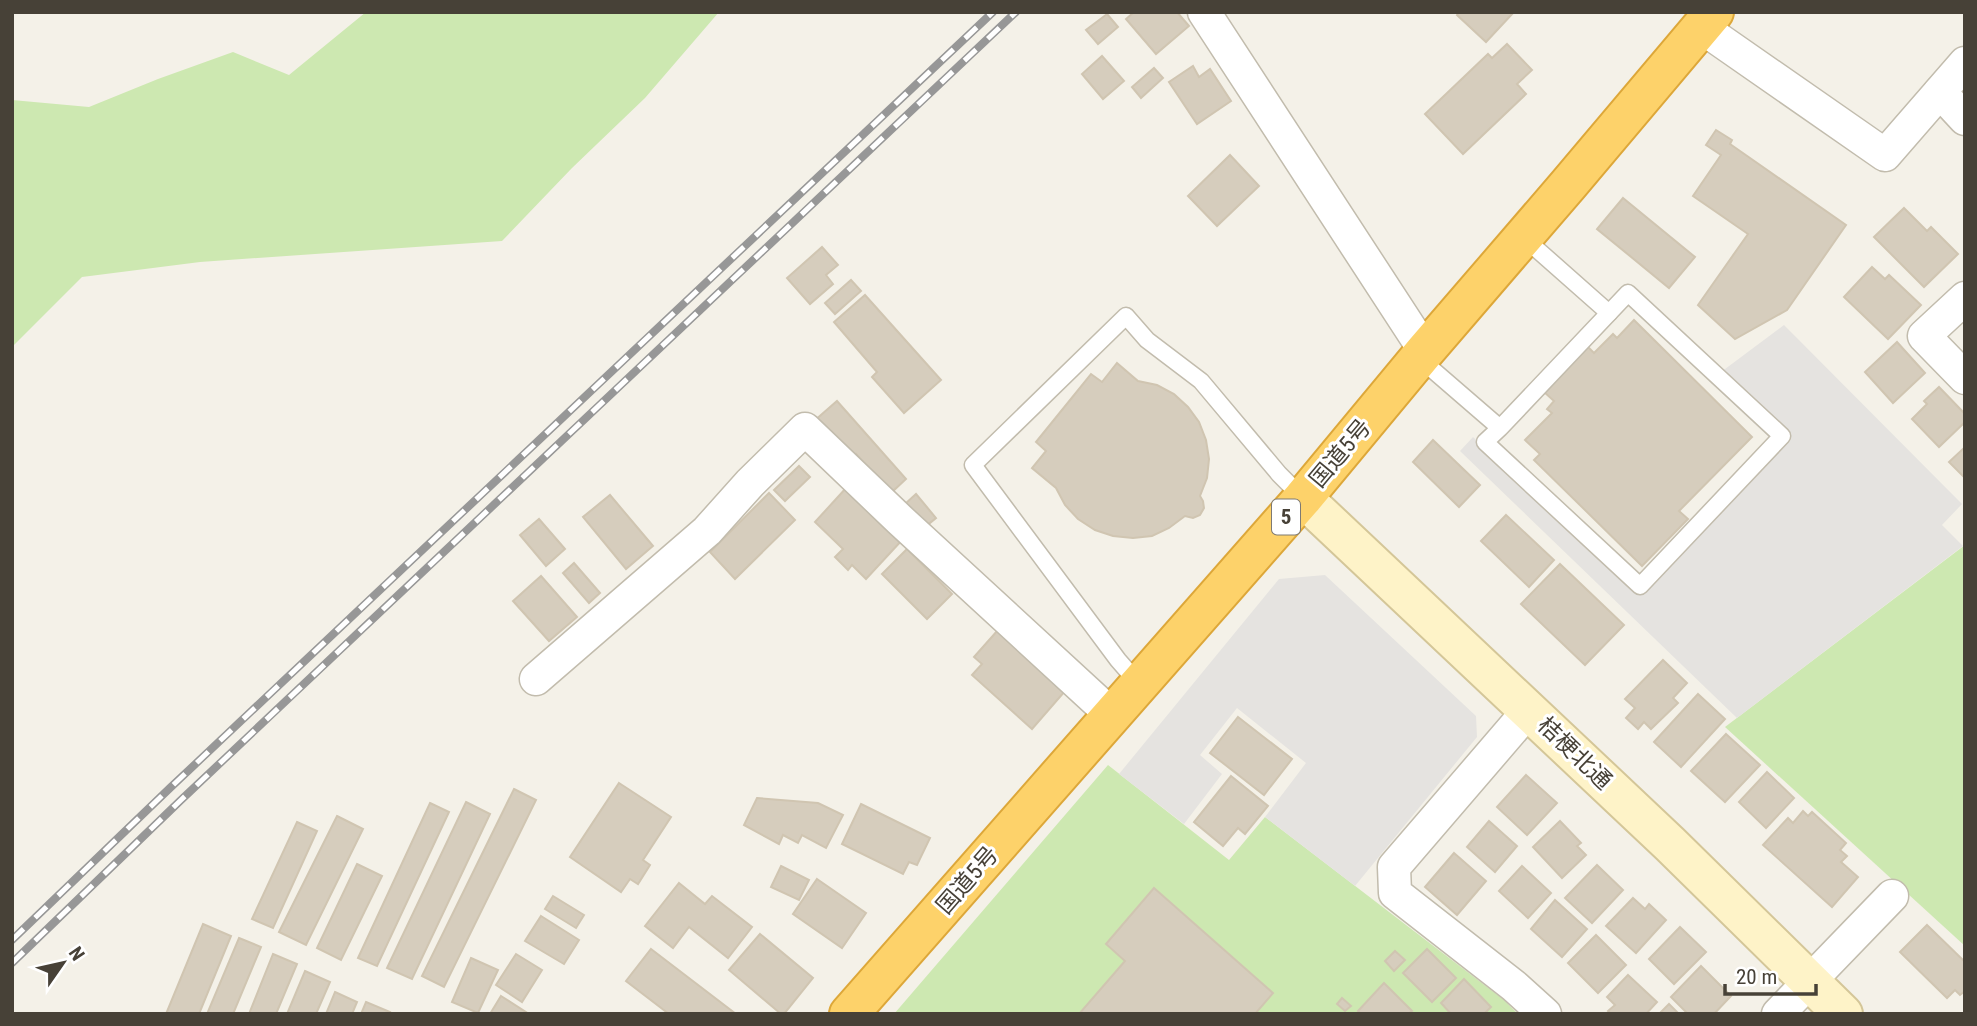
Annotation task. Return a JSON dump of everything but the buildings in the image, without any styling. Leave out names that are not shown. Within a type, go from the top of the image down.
[{"type":"highway","name":"国道5号","points":[[849,1014],[1303,498],[1707,20]]},
{"type":"street","points":[[1204,12],[1422,354]]},
{"type":"street","points":[[1707,20],[1885,155],[1965,63]]},
{"type":"street","points":[[1940,92],[1965,119]]},
{"type":"street","points":[[1965,298],[1924,336],[1965,379]]},
{"type":"street","points":[[536,679],[707,531],[750,483],[805,429],[1112,715]]},
{"type":"street","name":"桔梗北通","points":[[1303,498],[1670,844],[1843,1014]]},
{"type":"street","points":[[1529,710],[1394,867],[1395,894],[1514,986],[1545,1014]]},
{"type":"street","points":[[1778,1014],[1892,896]]},
{"type":"lane","points":[[1523,237],[1609,313]]},
{"type":"lane","points":[[1628,293],[1782,436],[1640,586],[1485,442],[1500,428],[1628,293]]},
{"type":"lane","points":[[1139,684],[1118,660],[973,465],[1126,316],[1147,340],[1201,381],[1279,474],[1303,498]]},
{"type":"lane","points":[[1422,354],[1500,428]]},
{"type":"green space","points":[[366,12],[719,12],[645,98],[572,168],[502,241],[200,262],[82,277],[12,347],[12,100],[89,107],[233,52],[289,75]]},
{"type":"green space","points":[[1965,545],[1965,946],[1725,727]]},
{"type":"green space","points":[[1108,765],[1229,860],[1265,817],[1504,1000],[1518,1014],[894,1014]]},
{"type":"shaded area","points":[[1784,325],[1962,504],[1942,525],[1963,546],[1737,718],[1460,451],[1473,437],[1633,586],[1771,439],[1709,381]]},
{"type":"shaded area","points":[[1325,575],[1476,716],[1477,737],[1355,886],[1265,817],[1306,763],[1237,708],[1200,755],[1222,774],[1184,824],[1119,774],[1279,579]]},
{"type":"railway","points":[[12,940],[993,12]]},
{"type":"railway","points":[[12,963],[181,800],[1016,12]]}]
